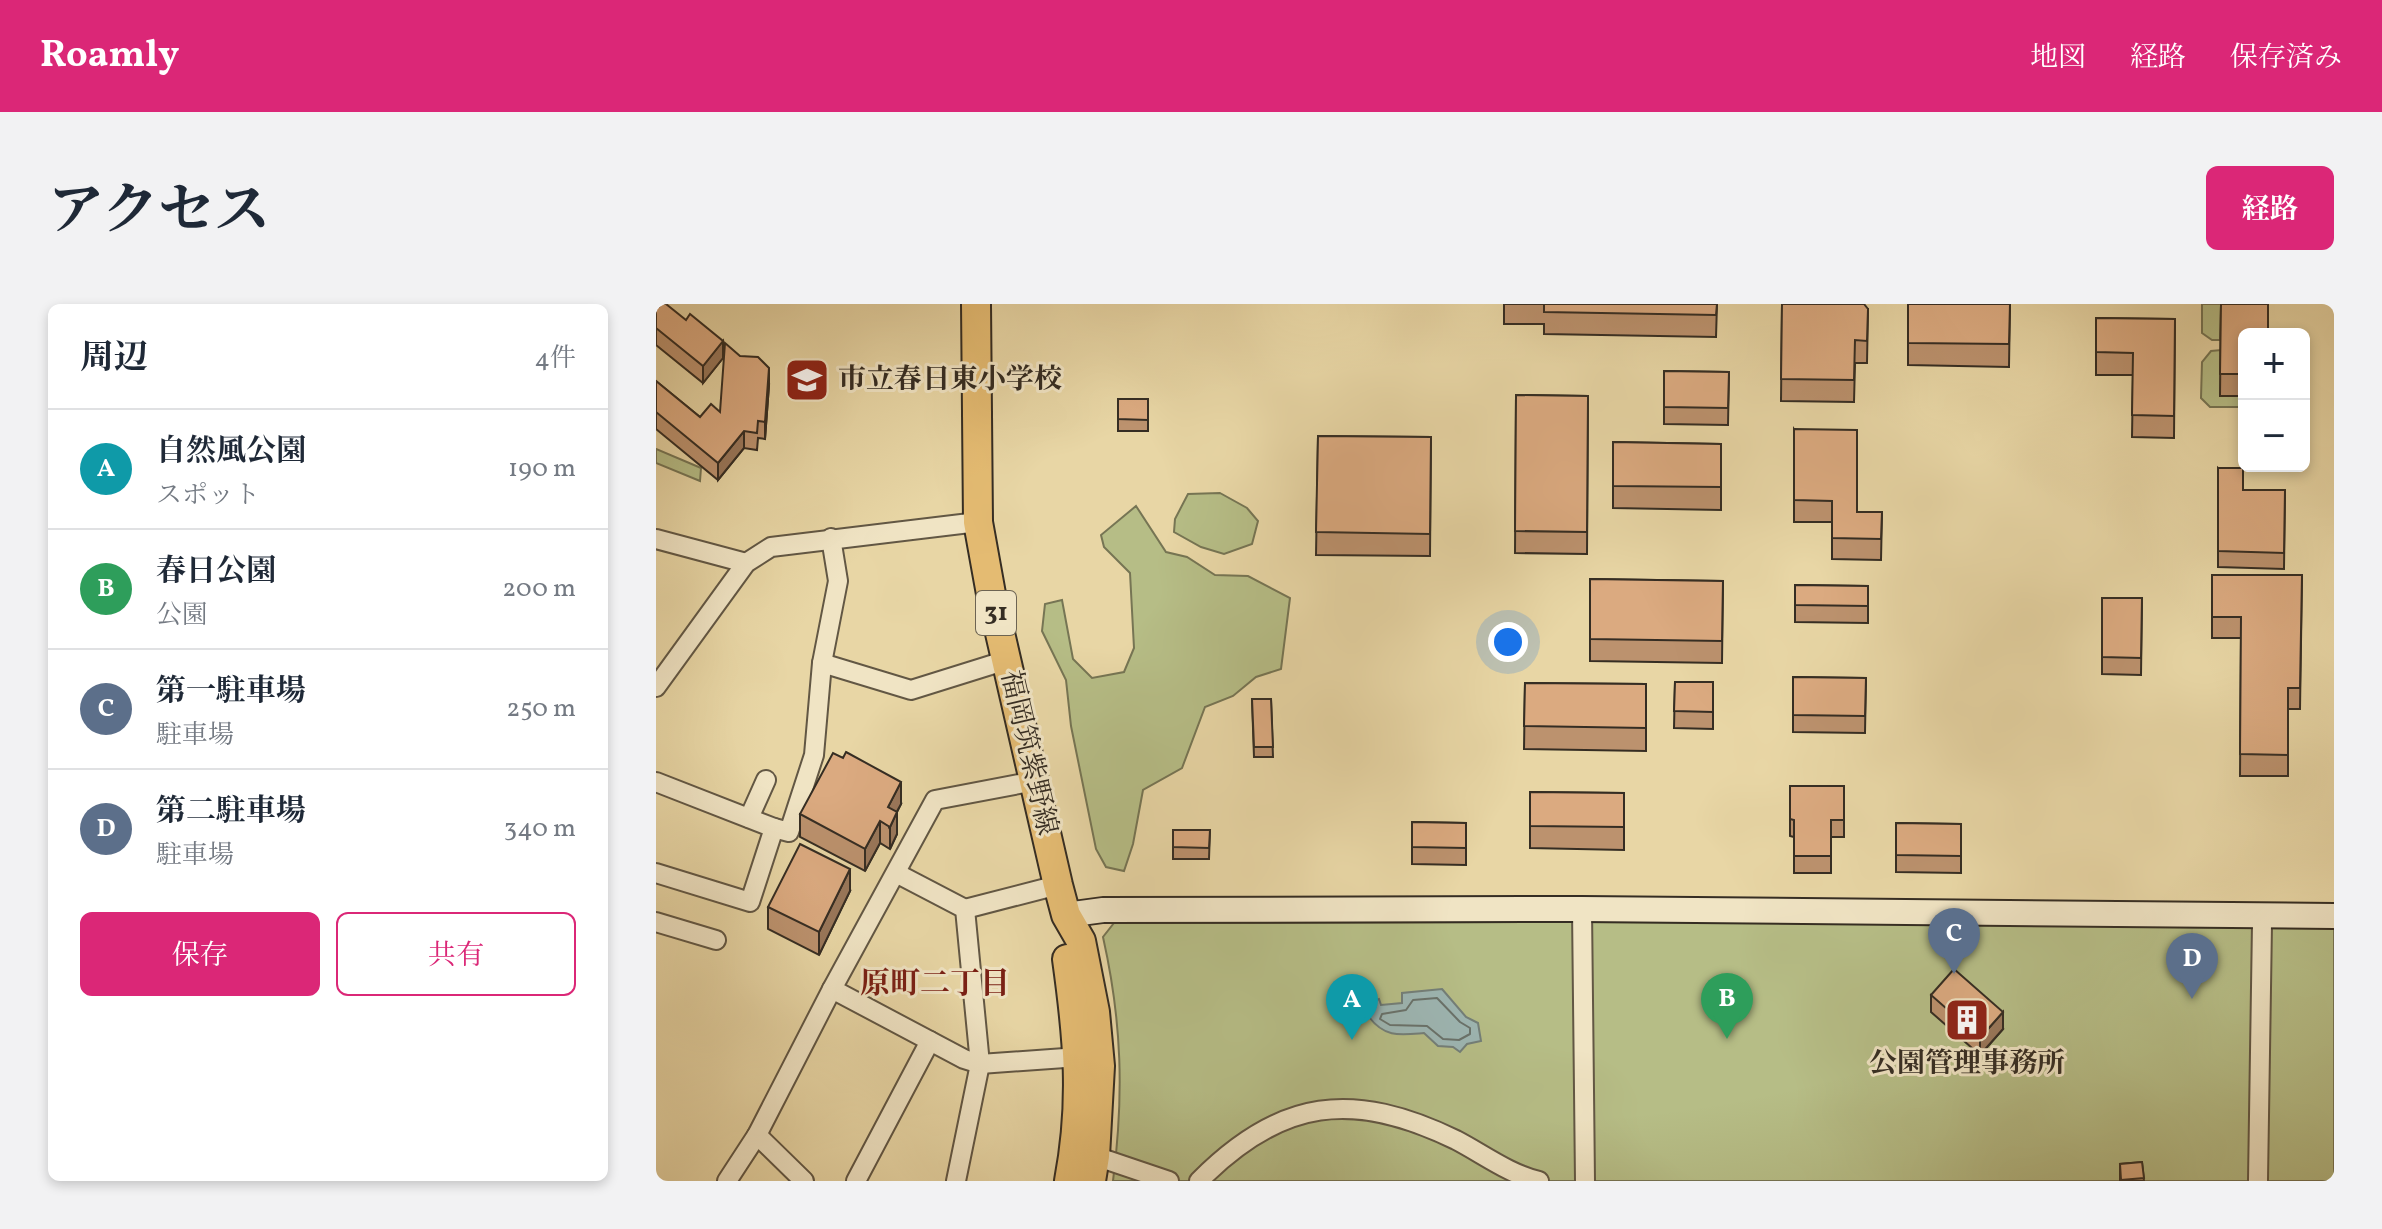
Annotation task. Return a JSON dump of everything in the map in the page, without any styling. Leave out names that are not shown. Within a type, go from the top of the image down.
[{"type":"main road","name":"福岡筑紫野線","points":[[976,304],[978,522],[991,594],[1058,885],[1066,915],[1081,941],[1095,1012],[1100,1066],[1093,1169]]},
{"type":"main road","name":"福岡筑紫野線","points":[[1066,915],[1064,942],[1079,1057],[1079,1109],[1069,1181]]},
{"type":"street","points":[[656,687],[746,563],[771,547],[978,522]]},
{"type":"street","points":[[656,782],[789,832],[814,755],[822,663],[838,581],[831,538]]},
{"type":"street","points":[[656,539],[746,563]]},
{"type":"street","points":[[822,663],[911,690],[1007,660]]},
{"type":"street","points":[[749,818],[766,780]]},
{"type":"street","points":[[727,1181],[757,1135],[935,800],[1035,781]]},
{"type":"street","points":[[656,873],[750,902],[774,828]]},
{"type":"street","points":[[896,873],[965,909],[1058,885]]},
{"type":"street","points":[[956,1181],[980,1064],[965,909]]},
{"type":"street","points":[[1582,909],[1585,1181]]},
{"type":"street","points":[[1066,915],[1103,910],[1582,909],[2334,916]]},
{"type":"street","points":[[656,922],[716,940]]},
{"type":"street","points":[[2258,1180],[2262,924]]},
{"type":"street","points":[[832,989],[964,1059],[980,1064],[1079,1057]]},
{"type":"street","points":[[856,1181],[930,1041]]},
{"type":"street","points":[[1199,1181],[1225,1155],[1297,1115],[1355,1107],[1423,1124],[1507,1168],[1539,1181]]},
{"type":"street","points":[[757,1135],[804,1181]]},
{"type":"street","points":[[1093,1169],[1169,1181]]},
{"type":"green space","points":[[2202,304],[2221,304],[2220,340],[2212,340],[2202,333]]},
{"type":"green space","points":[[2221,350],[2220,396],[2238,396],[2238,407],[2210,407],[2201,398],[2202,362],[2211,351]]},
{"type":"green space","points":[[656,449],[701,468],[700,481],[656,463]]},
{"type":"green space","points":[[1220,493],[1247,508],[1258,521],[1252,544],[1224,554],[1201,547],[1174,532],[1175,519],[1188,494]]},
{"type":"green space","points":[[1136,506],[1166,552],[1187,557],[1215,575],[1248,576],[1290,598],[1281,669],[1256,677],[1233,696],[1205,707],[1182,768],[1143,790],[1133,844],[1124,871],[1106,867],[1096,849],[1071,726],[1066,680],[1042,631],[1045,604],[1062,600],[1073,659],[1092,678],[1124,672],[1134,648],[1130,573],[1104,547],[1101,535]]},
{"type":"green space","points":[[1114,923],[2334,924],[2334,1181],[1113,1181],[1119,1119],[1119,1059],[1114,999],[1103,937]]},
{"type":"water","points":[[1442,989],[1466,1017],[1478,1023],[1481,1041],[1467,1044],[1460,1052],[1453,1047],[1438,1046],[1424,1033],[1387,1032],[1369,1017],[1370,1002],[1379,999],[1381,1005],[1402,1003],[1402,993]]},
{"type":"building","points":[[656,304],[666,304],[686,320],[690,314],[723,341],[703,366],[656,328]]},
{"type":"building","points":[[1544,304],[1717,304],[1716,315],[1544,312]]},
{"type":"building","points":[[1782,304],[1864,304],[1868,309],[1867,341],[1855,340],[1854,380],[1781,379]]},
{"type":"building","points":[[1908,304],[2010,304],[2009,344],[1908,343]]},
{"type":"building","points":[[2221,304],[2268,304],[2268,328],[2238,328],[2238,374],[2220,374]]},
{"type":"building","points":[[2096,318],[2175,319],[2174,416],[2132,415],[2133,353],[2096,352]]},
{"type":"building","points":[[725,343],[740,356],[758,357],[769,368],[765,422],[758,421],[757,433],[744,431],[718,463],[656,412],[656,381],[700,417],[711,404],[720,412]]},
{"type":"building","points":[[1664,371],[1729,372],[1728,408],[1664,407]]},
{"type":"building","points":[[1516,395],[1588,396],[1587,532],[1515,531]]},
{"type":"building","points":[[1118,399],[1148,399],[1148,420],[1118,419]]},
{"type":"building","points":[[1794,429],[1857,430],[1857,512],[1882,512],[1881,539],[1832,538],[1832,501],[1794,500]]},
{"type":"building","points":[[1318,436],[1431,437],[1430,534],[1316,532]]},
{"type":"building","points":[[1613,442],[1721,444],[1721,487],[1613,486]]},
{"type":"building","points":[[2218,468],[2238,468],[2238,472],[2243,472],[2243,490],[2285,490],[2284,553],[2218,551]]},
{"type":"building","points":[[2212,575],[2302,575],[2300,688],[2288,688],[2288,755],[2240,754],[2241,617],[2212,617]]},
{"type":"building","points":[[1590,579],[1723,581],[1722,641],[1590,639]]},
{"type":"building","points":[[1795,585],[1868,586],[1868,606],[1795,605]]},
{"type":"building","points":[[2102,598],[2142,598],[2141,658],[2102,657]]},
{"type":"building","points":[[1793,677],[1866,678],[1865,716],[1793,715]]},
{"type":"building","points":[[1675,682],[1713,682],[1713,712],[1674,711]]},
{"type":"building","points":[[1525,683],[1646,684],[1646,728],[1524,726]]},
{"type":"building","points":[[1252,699],[1271,699],[1273,747],[1254,747]]},
{"type":"building","points":[[846,752],[901,782],[888,807],[897,812],[890,827],[880,821],[865,849],[800,814],[833,753],[843,758]]},
{"type":"building","points":[[1790,786],[1844,786],[1844,820],[1831,820],[1831,856],[1794,856]]},
{"type":"building","points":[[1530,792],[1624,793],[1624,827],[1530,826]]},
{"type":"building","points":[[1412,822],[1466,823],[1466,848],[1412,847]]},
{"type":"building","points":[[1896,823],[1961,824],[1961,856],[1896,855]]},
{"type":"building","points":[[1173,830],[1210,830],[1209,848],[1173,847]]},
{"type":"building","points":[[800,844],[850,869],[819,932],[768,907]]},
{"type":"building","points":[[1954,969],[2003,1012],[1980,1038],[1931,995]]},
{"type":"building","points":[[2142,1162],[2144,1178],[2121,1180],[2120,1164]]},
{"type":"place","name":"市立春日東小学校","points":[[807,380]]},
{"type":"place","name":"第一駐車場","points":[[1954,974]]},
{"type":"place","name":"第二駐車場","points":[[2192,999]]},
{"type":"place","name":"公園管理事務所","points":[[1967,1020]]},
{"type":"place","name":"春日公園","points":[[1727,1039]]},
{"type":"place","name":"自然風公園","points":[[1352,1040]]},
{"type":"district","name":"原町二丁目","points":[[935,985]]}]
